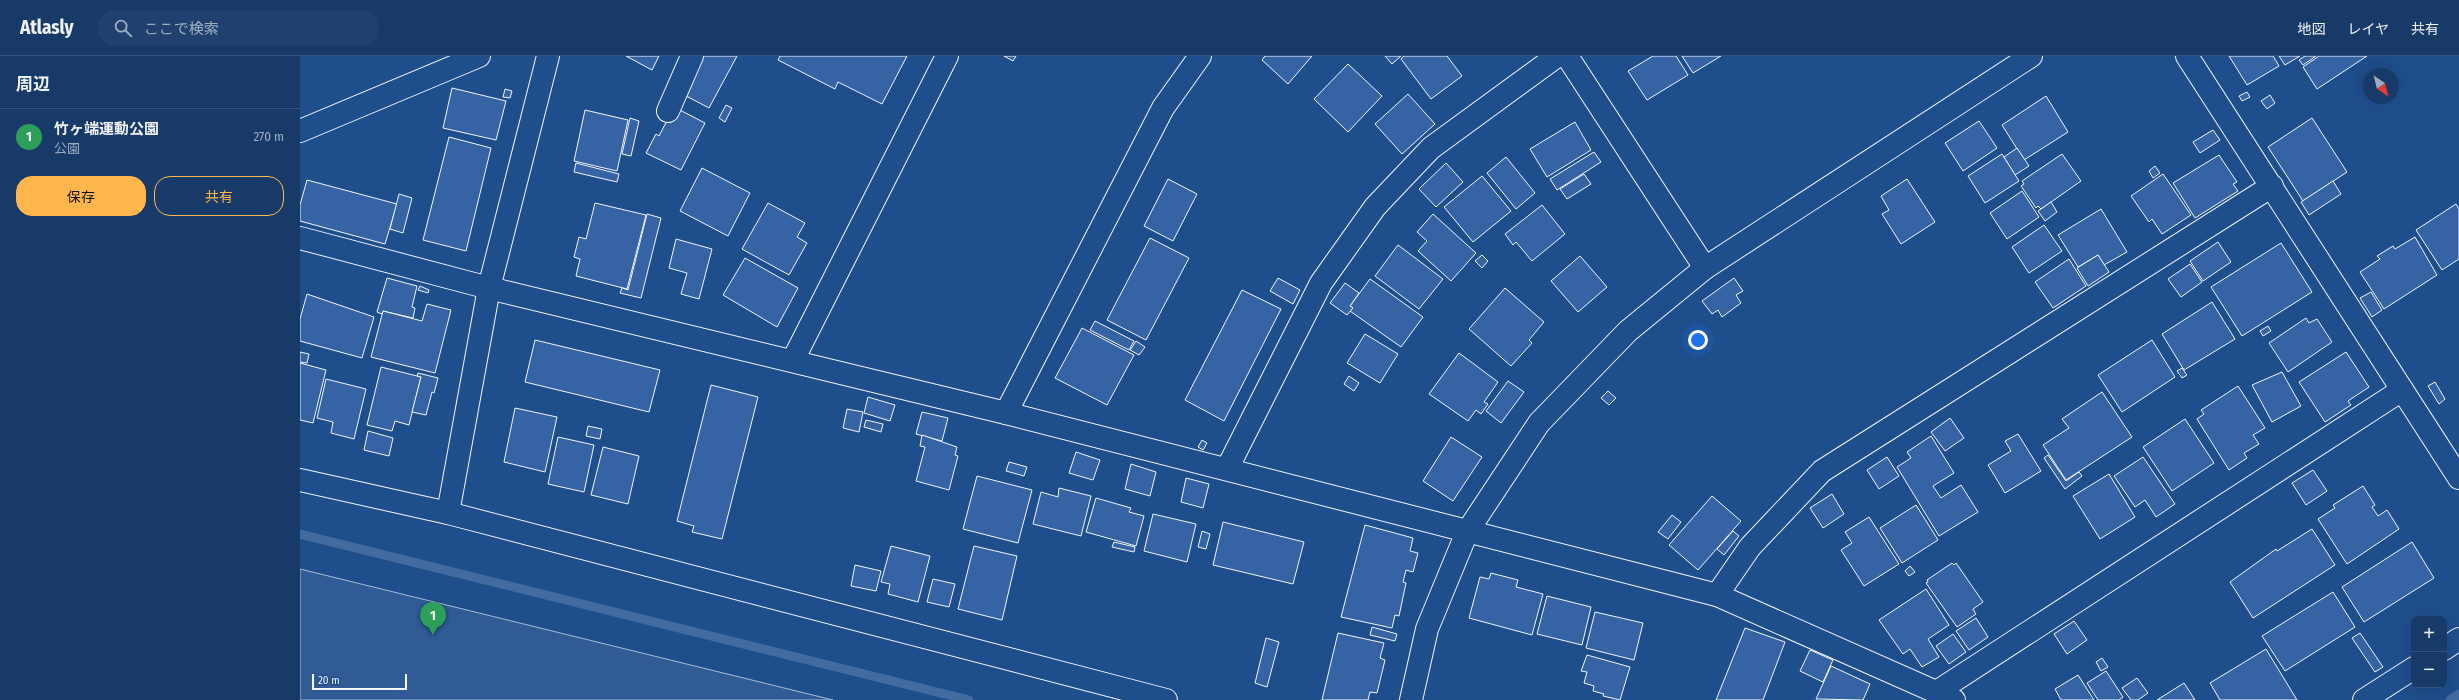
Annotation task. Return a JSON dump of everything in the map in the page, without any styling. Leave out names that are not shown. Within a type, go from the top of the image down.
[{"type":"street","points":[[300,131],[479,56]]},
{"type":"street","points":[[448,513],[489,288],[548,56]]},
{"type":"street","points":[[668,111],[692,56]]},
{"type":"street","points":[[793,360],[947,56]]},
{"type":"street","points":[[1006,413],[1163,108],[1200,56]]},
{"type":"street","points":[[1227,469],[1321,283],[1375,207],[1431,148],[1557,56]]},
{"type":"street","points":[[1567,56],[1706,268]]},
{"type":"street","points":[[1411,700],[1427,629],[1467,532],[1539,423],[1628,331],[1706,268],[2031,56]]},
{"type":"street","points":[[2187,56],[2459,478]]},
{"type":"street","points":[[1717,595],[1750,547],[1822,471],[2272,186]]},
{"type":"street","points":[[300,238],[489,288],[793,360],[1006,413],[1717,595],[1946,696],[2402,390]]},
{"type":"street","points":[[300,480],[448,513],[1166,700]]},
{"type":"street","points":[[2447,647],[2459,639]]},
{"type":"street","points":[[2364,700],[2411,670]]},
{"type":"shaded area","points":[[300,569],[833,700],[300,700]]},
{"type":"building","points":[[626,56],[659,56],[652,70]]},
{"type":"building","points":[[692,56],[737,56],[709,108],[673,89]]},
{"type":"building","points":[[780,56],[907,56],[882,104],[838,82],[835,89],[778,60]]},
{"type":"building","points":[[1004,56],[1016,56],[1013,61]]},
{"type":"building","points":[[1265,56],[1312,56],[1288,84],[1262,60]]},
{"type":"building","points":[[1385,56],[1401,56],[1392,64]]},
{"type":"building","points":[[1404,56],[1447,56],[1462,76],[1431,99],[1401,59]]},
{"type":"building","points":[[1653,56],[1676,56],[1688,75],[1647,100],[1628,71]]},
{"type":"building","points":[[1682,56],[1721,56],[1693,73]]},
{"type":"building","points":[[2229,56],[2273,56],[2279,66],[2247,85]]},
{"type":"building","points":[[2279,56],[2300,56],[2285,65]]},
{"type":"building","points":[[2305,56],[2316,56],[2303,65],[2299,60]]},
{"type":"building","points":[[2319,56],[2367,56],[2317,89],[2303,67]]},
{"type":"building","points":[[1348,64],[1382,96],[1348,132],[1314,99]]},
{"type":"building","points":[[452,88],[506,101],[496,140],[443,128]]},
{"type":"building","points":[[505,89],[512,91],[510,98],[503,97]]},
{"type":"building","points":[[2247,92],[2250,97],[2242,101],[2239,96]]},
{"type":"building","points":[[1408,94],[1435,124],[1402,154],[1375,124]]},
{"type":"building","points":[[2270,95],[2275,103],[2267,109],[2261,101]]},
{"type":"building","points":[[2046,96],[2068,132],[2024,160],[2002,125]]},
{"type":"building","points":[[726,105],[732,108],[725,122],[719,118]]},
{"type":"building","points":[[674,107],[705,123],[681,170],[646,153],[656,134],[659,136]]},
{"type":"building","points":[[585,110],[628,120],[617,171],[574,161]]},
{"type":"building","points":[[630,118],[639,121],[631,156],[622,154]]},
{"type":"building","points":[[2312,118],[2347,172],[2303,201],[2268,147]]},
{"type":"building","points":[[1979,121],[1997,148],[1963,171],[1945,143]]},
{"type":"building","points":[[1575,122],[1591,150],[1547,177],[1530,149]]},
{"type":"building","points":[[2213,130],[2220,140],[2200,153],[2193,142]]},
{"type":"building","points":[[449,137],[491,148],[466,251],[423,240]]},
{"type":"building","points":[[2017,148],[2029,166],[2015,175],[2004,157]]},
{"type":"building","points":[[1594,152],[1601,162],[1557,190],[1550,179]]},
{"type":"building","points":[[2002,154],[2019,181],[1985,203],[1968,176]]},
{"type":"building","points":[[2062,154],[2081,181],[2041,209],[2038,206],[2036,208],[2021,186],[2024,184],[2022,181]]},
{"type":"building","points":[[2219,155],[2237,182],[2233,184],[2238,191],[2195,218],[2173,183]]},
{"type":"building","points":[[1506,157],[1535,193],[1516,209],[1487,173]]},
{"type":"building","points":[[576,163],[619,174],[617,182],[574,172]]},
{"type":"building","points":[[1446,163],[1463,182],[1436,207],[1419,189]]},
{"type":"building","points":[[2155,166],[2160,173],[2153,178],[2149,171]]},
{"type":"building","points":[[702,168],[750,193],[728,236],[680,211]]},
{"type":"building","points":[[1584,174],[1591,184],[1567,199],[1560,189]]},
{"type":"building","points":[[2163,174],[2191,215],[2162,234],[2152,219],[2149,222],[2131,196]]},
{"type":"building","points":[[1482,176],[1511,211],[1473,242],[1444,207]]},
{"type":"building","points":[[1168,179],[1197,194],[1173,241],[1144,226]]},
{"type":"building","points":[[1907,179],[1935,222],[1901,244],[1882,214],[1889,210],[1881,196]]},
{"type":"building","points":[[307,180],[397,204],[385,244],[300,221],[300,205]]},
{"type":"building","points":[[2333,181],[2341,194],[2309,215],[2301,202]]},
{"type":"building","points":[[2022,191],[2039,217],[2007,239],[1990,213]]},
{"type":"building","points":[[399,194],[412,198],[403,233],[390,229]]},
{"type":"building","points":[[2051,202],[2057,212],[2045,221],[2038,211]]},
{"type":"building","points":[[595,203],[646,215],[627,289],[576,276],[580,259],[574,257],[579,237],[586,239]]},
{"type":"building","points":[[768,203],[805,223],[797,237],[807,243],[789,275],[742,249]]},
{"type":"building","points":[[2456,204],[2459,209],[2459,259],[2442,270],[2416,230]]},
{"type":"building","points":[[1542,205],[1565,234],[1532,261],[1516,242],[1513,245],[1505,234]]},
{"type":"building","points":[[2101,209],[2127,252],[2104,265],[2098,255],[2078,267],[2058,235]]},
{"type":"building","points":[[647,214],[661,218],[641,298],[620,293],[622,288],[628,290]]},
{"type":"building","points":[[1433,214],[1476,253],[1451,281],[1418,251],[1427,241],[1417,232]]},
{"type":"building","points":[[2044,225],[2062,251],[2029,273],[2012,247]]},
{"type":"building","points":[[2415,237],[2437,275],[2384,309],[2360,272],[2380,259],[2377,256],[2393,246],[2395,249]]},
{"type":"building","points":[[1150,238],[1189,258],[1146,340],[1107,320]]},
{"type":"building","points":[[676,239],[712,249],[699,299],[681,294],[687,273],[669,268]]},
{"type":"building","points":[[2218,242],[2231,262],[2203,281],[2190,261]]},
{"type":"building","points":[[2281,243],[2312,292],[2242,336],[2211,287]]},
{"type":"building","points":[[1398,245],[1443,279],[1419,309],[1375,276]]},
{"type":"building","points":[[1482,255],[1488,261],[1482,268],[1475,261]]},
{"type":"building","points":[[2098,255],[2109,272],[2088,286],[2077,268]]},
{"type":"building","points":[[1580,256],[1607,287],[1578,312],[1551,281]]},
{"type":"building","points":[[745,258],[798,288],[777,327],[723,295]]},
{"type":"building","points":[[2069,259],[2086,286],[2053,308],[2035,282]]},
{"type":"building","points":[[2190,264],[2202,282],[2181,297],[2168,279]]},
{"type":"building","points":[[387,278],[417,286],[412,307],[415,308],[413,318],[383,311],[382,314],[377,312]]},
{"type":"building","points":[[1278,278],[1300,290],[1293,304],[1270,291]]},
{"type":"building","points":[[1734,278],[1743,291],[1736,295],[1741,303],[1722,317],[1718,310],[1712,314],[1702,301]]},
{"type":"building","points":[[1370,279],[1423,317],[1401,347],[1350,311],[1353,308],[1350,306]]},
{"type":"building","points":[[1345,283],[1359,293],[1350,306],[1353,308],[1347,315],[1330,303]]},
{"type":"building","points":[[420,286],[429,290],[428,293],[418,290]]},
{"type":"building","points":[[1505,288],[1544,322],[1529,340],[1532,343],[1511,366],[1469,329]]},
{"type":"building","points":[[1242,290],[1281,309],[1224,421],[1185,400]]},
{"type":"building","points":[[2371,292],[2382,310],[2372,317],[2360,298]]},
{"type":"building","points":[[307,294],[374,317],[362,358],[300,341],[300,319]]},
{"type":"building","points":[[2212,302],[2235,339],[2184,370],[2162,334]]},
{"type":"building","points":[[427,304],[451,310],[435,373],[371,357],[383,311],[422,321]]},
{"type":"building","points":[[2306,318],[2309,323],[2317,319],[2332,342],[2288,372],[2269,343]]},
{"type":"building","points":[[1095,321],[1134,341],[1129,350],[1090,330]]},
{"type":"building","points":[[2268,326],[2271,331],[2263,336],[2260,331]]},
{"type":"building","points":[[1082,328],[1134,355],[1107,405],[1055,378]]},
{"type":"building","points":[[1365,334],[1398,354],[1380,383],[1347,363]]},
{"type":"building","points":[[535,340],[660,370],[649,412],[525,382]]},
{"type":"building","points":[[2152,340],[2175,377],[2122,412],[2098,375]]},
{"type":"building","points":[[1136,341],[1145,347],[1139,355],[1130,350]]},
{"type":"building","points":[[300,352],[309,354],[307,363],[300,362]]},
{"type":"building","points":[[2346,352],[2369,387],[2348,401],[2351,405],[2325,422],[2299,382]]},
{"type":"building","points":[[1459,353],[1498,382],[1484,402],[1488,404],[1481,414],[1476,410],[1468,421],[1429,394]]},
{"type":"building","points":[[300,363],[326,370],[313,423],[300,420]]},
{"type":"building","points":[[381,367],[421,377],[409,425],[395,421],[392,431],[367,425]]},
{"type":"building","points":[[2182,368],[2187,375],[2182,378],[2177,371]]},
{"type":"building","points":[[2282,372],[2301,406],[2272,422],[2252,385]]},
{"type":"building","points":[[418,373],[438,378],[434,393],[432,392],[426,415],[412,412],[421,377],[417,376]]},
{"type":"building","points":[[1349,376],[1359,383],[1354,391],[1344,384]]},
{"type":"building","points":[[326,379],[366,389],[354,439],[331,433],[333,422],[317,418]]},
{"type":"building","points":[[1508,381],[1524,392],[1501,423],[1486,411]]},
{"type":"building","points":[[2435,382],[2445,399],[2439,404],[2428,386]]},
{"type":"building","points":[[711,385],[758,397],[722,539],[692,532],[694,526],[677,521]]},
{"type":"building","points":[[2238,386],[2265,428],[2253,435],[2259,444],[2244,453],[2247,458],[2229,470],[2197,419],[2204,414],[2201,410]]},
{"type":"building","points":[[1608,391],[1616,398],[1609,405],[1601,398]]},
{"type":"building","points":[[2102,392],[2132,437],[2066,480],[2043,445],[2069,428],[2062,419]]},
{"type":"building","points":[[868,397],[895,405],[890,421],[864,413]]},
{"type":"building","points":[[515,408],[557,417],[545,472],[504,462]]},
{"type":"building","points":[[847,409],[863,412],[859,432],[843,428]]},
{"type":"building","points":[[922,412],[948,418],[942,441],[916,434]]},
{"type":"building","points":[[1950,418],[1964,438],[1945,451],[1931,432]]},
{"type":"building","points":[[2185,419],[2214,463],[2172,491],[2143,447]]},
{"type":"building","points":[[866,420],[883,424],[881,432],[864,427]]},
{"type":"building","points":[[588,426],[602,429],[600,439],[586,436]]},
{"type":"building","points":[[368,431],[393,438],[389,456],[364,450]]},
{"type":"building","points":[[2018,434],[2041,471],[2005,493],[1988,465],[2011,451],[2005,441]]},
{"type":"building","points":[[922,435],[957,447],[955,455],[958,456],[949,490],[916,481],[925,447],[920,446]]},
{"type":"building","points":[[1931,436],[1954,473],[1933,486],[1941,498],[1961,485],[1978,512],[1939,536],[1897,467],[1911,458],[1907,452]]},
{"type":"building","points":[[558,437],[594,445],[584,492],[548,484]]},
{"type":"building","points":[[1451,437],[1482,457],[1453,501],[1423,481]]},
{"type":"building","points":[[1202,440],[1207,443],[1203,450],[1198,447]]},
{"type":"building","points":[[603,447],[639,456],[628,504],[591,495]]},
{"type":"building","points":[[1076,452],[1100,460],[1093,480],[1069,473]]},
{"type":"building","points":[[2048,455],[2066,481],[2079,472],[2082,476],[2065,489],[2044,458]]},
{"type":"building","points":[[1887,457],[1899,476],[1879,489],[1867,470]]},
{"type":"building","points":[[2143,457],[2175,504],[2156,517],[2145,500],[2135,507],[2114,476]]},
{"type":"building","points":[[1009,462],[1027,467],[1024,476],[1006,471]]},
{"type":"building","points":[[1131,464],[1156,472],[1150,496],[1125,489]]},
{"type":"building","points":[[2313,470],[2327,491],[2306,505],[2292,483]]},
{"type":"building","points":[[2109,474],[2135,517],[2100,539],[2073,496]]},
{"type":"building","points":[[977,476],[1032,490],[1018,543],[963,529]]},
{"type":"building","points":[[1186,478],[1209,484],[1203,508],[1181,502]]},
{"type":"building","points":[[2363,486],[2375,505],[2372,507],[2378,516],[2387,510],[2399,529],[2347,564],[2318,519],[2335,508],[2333,505]]},
{"type":"building","points":[[1059,488],[1091,496],[1081,536],[1033,524],[1041,492],[1058,497]]},
{"type":"building","points":[[1832,494],[1844,514],[1823,528],[1810,508]]},
{"type":"building","points":[[1712,496],[1741,521],[1698,570],[1669,545]]},
{"type":"building","points":[[1096,498],[1131,508],[1129,512],[1144,516],[1136,546],[1086,532]]},
{"type":"building","points":[[1916,505],[1938,540],[1902,563],[1880,528]]},
{"type":"building","points":[[1153,514],[1196,524],[1187,562],[1144,551]]},
{"type":"building","points":[[1672,515],[1681,522],[1668,539],[1658,532]]},
{"type":"building","points":[[1869,517],[1899,564],[1864,586],[1841,550],[1852,543],[1845,532]]},
{"type":"building","points":[[1223,522],[1304,542],[1293,584],[1213,565]]},
{"type":"building","points":[[1365,525],[1413,538],[1410,551],[1418,553],[1413,572],[1406,570],[1403,582],[1406,583],[1399,616],[1395,615],[1392,628],[1341,617]]},
{"type":"building","points":[[2312,529],[2335,565],[2253,618],[2230,582],[2276,549],[2277,551]]},
{"type":"building","points":[[1202,531],[1210,534],[1206,549],[1198,547]]},
{"type":"building","points":[[1733,531],[1739,536],[1724,555],[1717,549]]},
{"type":"building","points":[[1114,542],[1135,547],[1134,552],[1112,547]]},
{"type":"building","points":[[2412,542],[2434,578],[2364,622],[2342,587]]},
{"type":"building","points":[[891,546],[930,556],[918,602],[888,594],[890,584],[881,582]]},
{"type":"building","points":[[974,546],[1017,556],[1002,620],[958,609]]},
{"type":"building","points":[[1952,563],[1954,565],[1956,563],[1983,602],[1973,609],[1976,614],[1957,627],[1926,583],[1928,582],[1927,580]]},
{"type":"building","points":[[855,565],[881,571],[876,591],[851,586]]},
{"type":"building","points":[[1910,566],[1915,572],[1909,576],[1905,571]]},
{"type":"building","points":[[1491,573],[1518,580],[1516,587],[1543,594],[1532,635],[1469,618],[1480,577],[1489,579]]},
{"type":"building","points":[[933,579],[955,584],[949,607],[927,602]]},
{"type":"building","points":[[1926,589],[1949,625],[1928,639],[1939,657],[1922,667],[1910,649],[1903,654],[1879,620]]},
{"type":"building","points":[[2333,592],[2355,627],[2285,671],[2262,636]]},
{"type":"building","points":[[1547,596],[1591,607],[1582,645],[1537,634]]},
{"type":"building","points":[[1595,612],[1643,623],[1634,660],[1586,648]]},
{"type":"building","points":[[1976,618],[1988,637],[1969,650],[1956,631]]},
{"type":"building","points":[[2074,621],[2087,640],[2067,654],[2054,634]]},
{"type":"building","points":[[1372,627],[1397,634],[1395,641],[1370,635]]},
{"type":"building","points":[[1745,628],[1785,642],[1763,700],[1716,700]]},
{"type":"building","points":[[1338,633],[1384,643],[1380,658],[1385,660],[1377,693],[1370,692],[1368,700],[1322,700]]},
{"type":"building","points":[[2360,633],[2383,667],[2375,672],[2352,638]]},
{"type":"building","points":[[1953,634],[1966,652],[1949,664],[1936,646]]},
{"type":"building","points":[[1266,638],[1279,642],[1267,687],[1255,683]]},
{"type":"building","points":[[2266,649],[2297,700],[2220,700],[2210,683]]},
{"type":"building","points":[[1810,650],[1833,660],[1823,682],[1800,671]]},
{"type":"building","points":[[1587,655],[1630,667],[1620,700],[1603,696],[1604,694],[1593,691],[1594,686],[1584,683],[1587,672],[1581,671]]},
{"type":"building","points":[[2102,658],[2108,667],[2101,671],[2096,662]]},
{"type":"building","points":[[1831,666],[1870,684],[1863,700],[1816,699]]},
{"type":"building","points":[[2106,671],[2123,697],[2119,700],[2098,700],[2087,683]]},
{"type":"building","points":[[2078,675],[2094,700],[2061,700],[2055,689]]},
{"type":"building","points":[[2137,678],[2148,693],[2138,700],[2131,700],[2122,688]]},
{"type":"building","points":[[2184,683],[2195,700],[2157,700]]},
{"type":"waterway","points":[[300,534],[969,700]]},
{"type":"waterway","points":[[2450,700],[2459,694]]},
{"type":"place","name":"竹ヶ端運動公園","points":[[433,635]]}]
